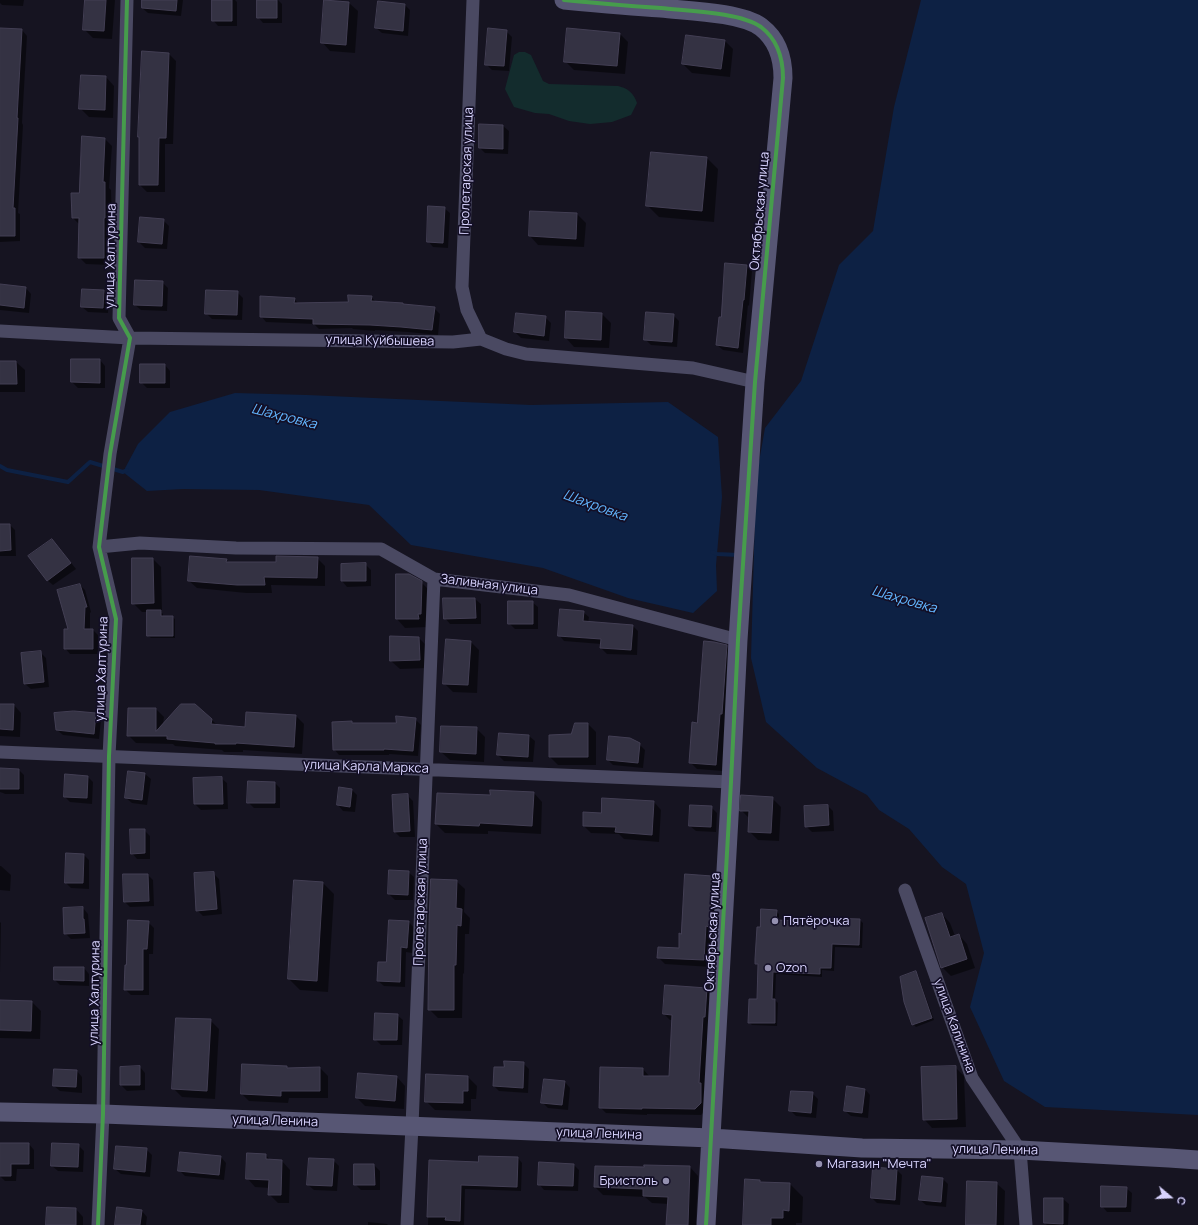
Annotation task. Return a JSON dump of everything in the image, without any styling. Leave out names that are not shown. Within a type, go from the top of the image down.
[{"type":"street","name":"улица Халтурина","points":[[98,1225],[103,1114],[109,756],[116,619],[99,547],[110,454],[130,338],[119,318],[127,0]]},
{"type":"street","name":"Пролетарская улица","points":[[473,0],[462,287],[467,310],[481,339]]},
{"type":"street","name":"Октябрьская улица","points":[[564,0],[702,12],[740,18],[761,27],[768,34],[779,51],[783,65],[755,382],[744,538],[706,1225]]},
{"type":"street","name":"улица Куйбышева","points":[[0,331],[130,338],[453,342],[481,339],[506,349],[526,354],[693,368],[755,382]]},
{"type":"street","name":"Заливная улица","points":[[99,547],[140,543],[236,548],[381,549],[434,579],[569,595],[738,640]]},
{"type":"street","name":"Пролетарская улица","points":[[407,1225],[434,579]]},
{"type":"street","name":"улица Карла Маркса","points":[[0,752],[731,782]]},
{"type":"street","name":"улица Калинина","points":[[905,890],[972,1078],[1020,1150],[1026,1225]]},
{"type":"street","name":"улица Ленина","points":[[0,1112],[103,1114],[711,1138],[862,1148],[1020,1150],[1198,1160]]},
{"type":"green space","points":[[519,52],[525,52],[531,55],[543,81],[549,84],[618,86],[630,92],[634,96],[637,103],[631,115],[612,122],[590,124],[569,121],[549,114],[535,113],[514,107],[505,89],[514,55]]},
{"type":"water","points":[[921,0],[1198,0],[1198,1115],[1045,1107],[1004,1081],[970,1007],[984,953],[966,884],[942,867],[909,829],[879,810],[867,795],[817,768],[766,722],[751,658],[756,479],[765,428],[801,381],[839,265],[873,231],[894,107]]},
{"type":"water","points":[[235,393],[531,405],[668,402],[718,437],[722,497],[716,565],[717,591],[693,613],[628,598],[543,568],[411,545],[369,505],[259,490],[183,489],[147,491],[123,472],[138,444],[170,412]]},
{"type":"building","points":[[85,0],[106,0],[104,31],[83,30]]},
{"type":"building","points":[[142,0],[177,0],[176,11],[142,8]]},
{"type":"building","points":[[212,0],[232,0],[232,21],[212,21]]},
{"type":"building","points":[[257,0],[277,0],[277,18],[257,18]]},
{"type":"building","points":[[324,0],[349,2],[346,45],[321,43]]},
{"type":"building","points":[[378,1],[405,4],[403,31],[375,28]]},
{"type":"building","points":[[0,28],[22,29],[13,208],[15,208],[15,236],[0,236]]},
{"type":"building","points":[[488,28],[507,30],[504,66],[485,65]]},
{"type":"building","points":[[567,28],[620,33],[617,66],[564,62]]},
{"type":"building","points":[[686,35],[725,40],[721,69],[682,64]]},
{"type":"building","points":[[142,51],[169,53],[166,138],[159,138],[158,185],[139,185],[138,137]]},
{"type":"building","points":[[81,75],[106,76],[105,110],[79,109]]},
{"type":"building","points":[[479,124],[503,125],[503,149],[479,148]]},
{"type":"building","points":[[82,136],[105,138],[103,182],[105,182],[104,258],[78,258],[79,218],[72,218],[71,193],[79,193]]},
{"type":"building","points":[[651,152],[707,157],[702,211],[646,206]]},
{"type":"building","points":[[428,206],[445,207],[443,243],[427,242]]},
{"type":"building","points":[[530,211],[577,213],[576,239],[529,236]]},
{"type":"building","points":[[140,217],[164,219],[162,244],[138,242]]},
{"type":"building","points":[[725,263],[747,265],[738,348],[716,345],[719,317],[721,317]]},
{"type":"building","points":[[135,280],[163,281],[162,306],[134,305]]},
{"type":"building","points":[[0,284],[26,287],[24,308],[0,305]]},
{"type":"building","points":[[82,289],[104,290],[103,308],[81,307]]},
{"type":"building","points":[[206,290],[238,291],[237,315],[205,314]]},
{"type":"building","points":[[348,295],[372,296],[371,301],[435,307],[432,330],[370,325],[313,324],[313,319],[260,317],[260,296],[295,298],[294,303],[348,302]]},
{"type":"building","points":[[566,311],[602,313],[601,340],[565,338]]},
{"type":"building","points":[[646,312],[674,314],[672,342],[644,340]]},
{"type":"building","points":[[516,313],[546,316],[544,336],[514,332]]},
{"type":"building","points":[[71,359],[100,359],[100,383],[71,382]]},
{"type":"building","points":[[0,361],[16,361],[17,384],[0,384]]},
{"type":"building","points":[[140,364],[165,364],[165,383],[140,383]]},
{"type":"building","points":[[0,524],[10,524],[11,550],[0,551]]},
{"type":"building","points":[[52,539],[71,563],[47,581],[28,556]]},
{"type":"building","points":[[190,556],[227,559],[226,562],[276,562],[276,556],[318,557],[317,578],[264,577],[265,585],[237,585],[188,581]]},
{"type":"building","points":[[132,558],[153,558],[154,603],[132,604]]},
{"type":"building","points":[[366,563],[366,581],[341,581],[341,564]]},
{"type":"building","points":[[396,574],[409,574],[422,581],[421,614],[418,614],[419,619],[396,619]]},
{"type":"building","points":[[80,584],[87,607],[85,607],[84,629],[93,629],[93,649],[64,649],[64,629],[68,629],[57,590]]},
{"type":"building","points":[[443,598],[475,598],[476,618],[444,619]]},
{"type":"building","points":[[508,601],[533,601],[533,624],[508,624]]},
{"type":"building","points":[[560,609],[584,611],[583,621],[633,625],[631,650],[600,648],[601,639],[558,636]]},
{"type":"building","points":[[147,610],[161,610],[161,616],[173,616],[173,636],[147,636]]},
{"type":"building","points":[[390,636],[419,637],[420,660],[390,661]]},
{"type":"building","points":[[446,639],[471,641],[468,685],[443,684]]},
{"type":"building","points":[[704,641],[727,645],[722,714],[720,714],[716,765],[689,763],[692,722],[697,723]]},
{"type":"building","points":[[41,651],[44,682],[24,684],[21,653]]},
{"type":"building","points":[[0,704],[14,704],[13,730],[0,729]]},
{"type":"building","points":[[181,704],[195,704],[212,719],[211,724],[245,727],[246,712],[296,715],[294,747],[236,743],[215,744],[167,739],[167,736],[127,736],[128,708],[156,708],[156,731]]},
{"type":"building","points":[[74,711],[96,713],[94,734],[56,730],[54,713]]},
{"type":"building","points":[[396,716],[416,718],[413,751],[384,749],[333,750],[332,722],[352,721],[352,723],[396,723]]},
{"type":"building","points":[[575,723],[588,723],[588,757],[549,757],[549,735],[571,734]]},
{"type":"building","points":[[441,726],[477,727],[476,754],[440,752]]},
{"type":"building","points":[[499,733],[529,735],[528,757],[497,755]]},
{"type":"building","points":[[609,736],[630,738],[640,743],[638,763],[607,760]]},
{"type":"building","points":[[0,768],[19,769],[19,789],[0,789]]},
{"type":"building","points":[[128,771],[145,773],[142,800],[125,798]]},
{"type":"building","points":[[65,774],[88,776],[87,798],[64,797]]},
{"type":"building","points":[[222,777],[223,804],[194,804],[193,778]]},
{"type":"building","points":[[248,781],[275,782],[275,803],[247,803]]},
{"type":"building","points":[[339,787],[352,789],[350,807],[337,805]]},
{"type":"building","points":[[490,790],[534,792],[532,826],[480,823],[479,826],[435,824],[437,793],[490,795]]},
{"type":"building","points":[[408,794],[410,831],[394,832],[392,795]]},
{"type":"building","points":[[741,795],[773,797],[771,833],[748,832],[749,811],[740,811]]},
{"type":"building","points":[[602,798],[654,801],[652,835],[615,832],[616,827],[583,826],[583,812],[601,813]]},
{"type":"building","points":[[690,805],[712,806],[711,827],[689,826]]},
{"type":"building","points":[[828,805],[829,825],[805,827],[804,806]]},
{"type":"building","points":[[130,829],[145,829],[145,853],[131,854]]},
{"type":"building","points":[[66,853],[84,854],[83,883],[65,883]]},
{"type":"building","points":[[389,870],[409,871],[408,895],[388,894]]},
{"type":"building","points":[[214,872],[217,909],[196,911],[194,873]]},
{"type":"building","points":[[123,874],[148,874],[149,901],[124,902]]},
{"type":"building","points":[[685,874],[712,876],[709,927],[706,926],[704,960],[657,958],[658,947],[679,948],[679,933],[681,934]]},
{"type":"building","points":[[431,879],[457,880],[456,908],[462,909],[461,926],[457,925],[456,965],[454,965],[454,1010],[428,1010]]},
{"type":"building","points":[[294,880],[323,882],[317,981],[288,979]]},
{"type":"building","points":[[83,907],[85,933],[64,934],[63,908]]},
{"type":"building","points":[[761,909],[777,910],[776,920],[821,922],[822,918],[860,919],[859,945],[832,944],[831,968],[820,968],[820,974],[773,972],[772,999],[775,999],[775,1023],[748,1023],[749,999],[757,999],[758,964],[755,964],[755,959],[757,927],[760,927]]},
{"type":"building","points":[[942,913],[950,937],[959,934],[967,959],[941,968],[925,918]]},
{"type":"building","points":[[128,920],[149,921],[147,949],[143,949],[143,990],[124,990]]},
{"type":"building","points":[[389,920],[409,921],[407,948],[401,947],[400,982],[377,981],[378,962],[386,962]]},
{"type":"building","points":[[54,967],[84,967],[84,981],[54,980]]},
{"type":"building","points":[[916,971],[932,1018],[912,1025],[904,1002],[900,977]]},
{"type":"building","points":[[665,985],[707,988],[705,1017],[703,1017],[699,1083],[701,1083],[701,1103],[695,1109],[599,1108],[600,1067],[643,1068],[643,1076],[669,1076],[672,1015],[663,1014]]},
{"type":"building","points":[[0,1000],[32,1001],[31,1031],[0,1030]]},
{"type":"building","points":[[375,1013],[398,1014],[397,1040],[374,1040]]},
{"type":"building","points":[[176,1018],[211,1019],[207,1091],[172,1089]]},
{"type":"building","points":[[504,1061],[524,1062],[523,1088],[493,1086],[494,1067],[504,1067]]},
{"type":"building","points":[[242,1064],[287,1066],[287,1068],[320,1067],[320,1091],[281,1091],[281,1096],[241,1094]]},
{"type":"building","points":[[140,1066],[140,1085],[120,1085],[120,1067]]},
{"type":"building","points":[[956,1066],[957,1119],[923,1120],[921,1067]]},
{"type":"building","points":[[54,1069],[77,1070],[76,1087],[53,1086]]},
{"type":"building","points":[[358,1073],[397,1076],[395,1101],[356,1098]]},
{"type":"building","points":[[426,1074],[468,1076],[468,1091],[463,1091],[463,1103],[425,1102]]},
{"type":"building","points":[[544,1079],[565,1081],[562,1105],[541,1103]]},
{"type":"building","points":[[847,1086],[865,1089],[862,1113],[844,1111]]},
{"type":"building","points":[[791,1091],[813,1092],[811,1113],[789,1111]]},
{"type":"building","points":[[0,1143],[29,1143],[29,1164],[11,1164],[11,1176],[0,1176]]},
{"type":"building","points":[[52,1143],[79,1144],[78,1167],[51,1166]]},
{"type":"building","points":[[116,1146],[147,1148],[145,1172],[114,1169]]},
{"type":"building","points":[[180,1152],[221,1156],[219,1175],[178,1171]]},
{"type":"building","points":[[247,1153],[266,1154],[266,1159],[282,1160],[281,1195],[268,1195],[269,1180],[246,1179]]},
{"type":"building","points":[[479,1156],[518,1157],[517,1187],[461,1185],[460,1221],[445,1220],[446,1217],[427,1217],[429,1160],[478,1162]]},
{"type":"building","points":[[309,1158],[334,1159],[332,1186],[307,1185]]},
{"type":"building","points":[[539,1162],[574,1164],[573,1186],[538,1185]]},
{"type":"building","points":[[354,1164],[374,1164],[375,1185],[354,1185]]},
{"type":"building","points":[[644,1165],[690,1166],[688,1225],[666,1225],[668,1197],[643,1196],[643,1189],[594,1187],[595,1166],[644,1167]]},
{"type":"building","points":[[873,1167],[897,1169],[895,1200],[871,1198]]},
{"type":"building","points":[[922,1176],[943,1178],[941,1202],[919,1200]]},
{"type":"building","points":[[745,1179],[760,1180],[760,1182],[790,1183],[789,1211],[783,1210],[783,1218],[771,1218],[771,1225],[743,1225]]},
{"type":"building","points":[[967,1181],[997,1182],[996,1225],[966,1225]]},
{"type":"building","points":[[1101,1186],[1127,1187],[1126,1207],[1101,1207]]},
{"type":"building","points":[[1044,1198],[1063,1198],[1063,1224],[1044,1223]]},
{"type":"building","points":[[47,1207],[76,1208],[76,1225],[46,1225]]},
{"type":"building","points":[[117,1207],[142,1210],[140,1225],[115,1225]]},
{"type":"waterway","name":"Шахровка","points":[[0,466],[7,470],[68,482],[90,462],[123,472],[127,470]]},
{"type":"waterway","name":"Шахровка","points":[[712,552],[717,554],[739,555]]},
{"type":"cycle path","points":[[98,1225],[103,1114],[109,756],[116,619],[99,547],[110,454],[130,338],[119,318],[127,0]]},
{"type":"cycle path","points":[[564,0],[699,11],[740,18],[752,22],[767,32],[778,50],[782,64],[783,78],[755,382],[738,640],[706,1225]]},
{"type":"place","name":"Пятёрочка","points":[[775,921]]},
{"type":"place","name":"Ozon","points":[[768,968]]},
{"type":"place","name":"Магазин \"Мечта\"","points":[[819,1164]]},
{"type":"place","name":"Бристоль","points":[[666,1181]]}]
